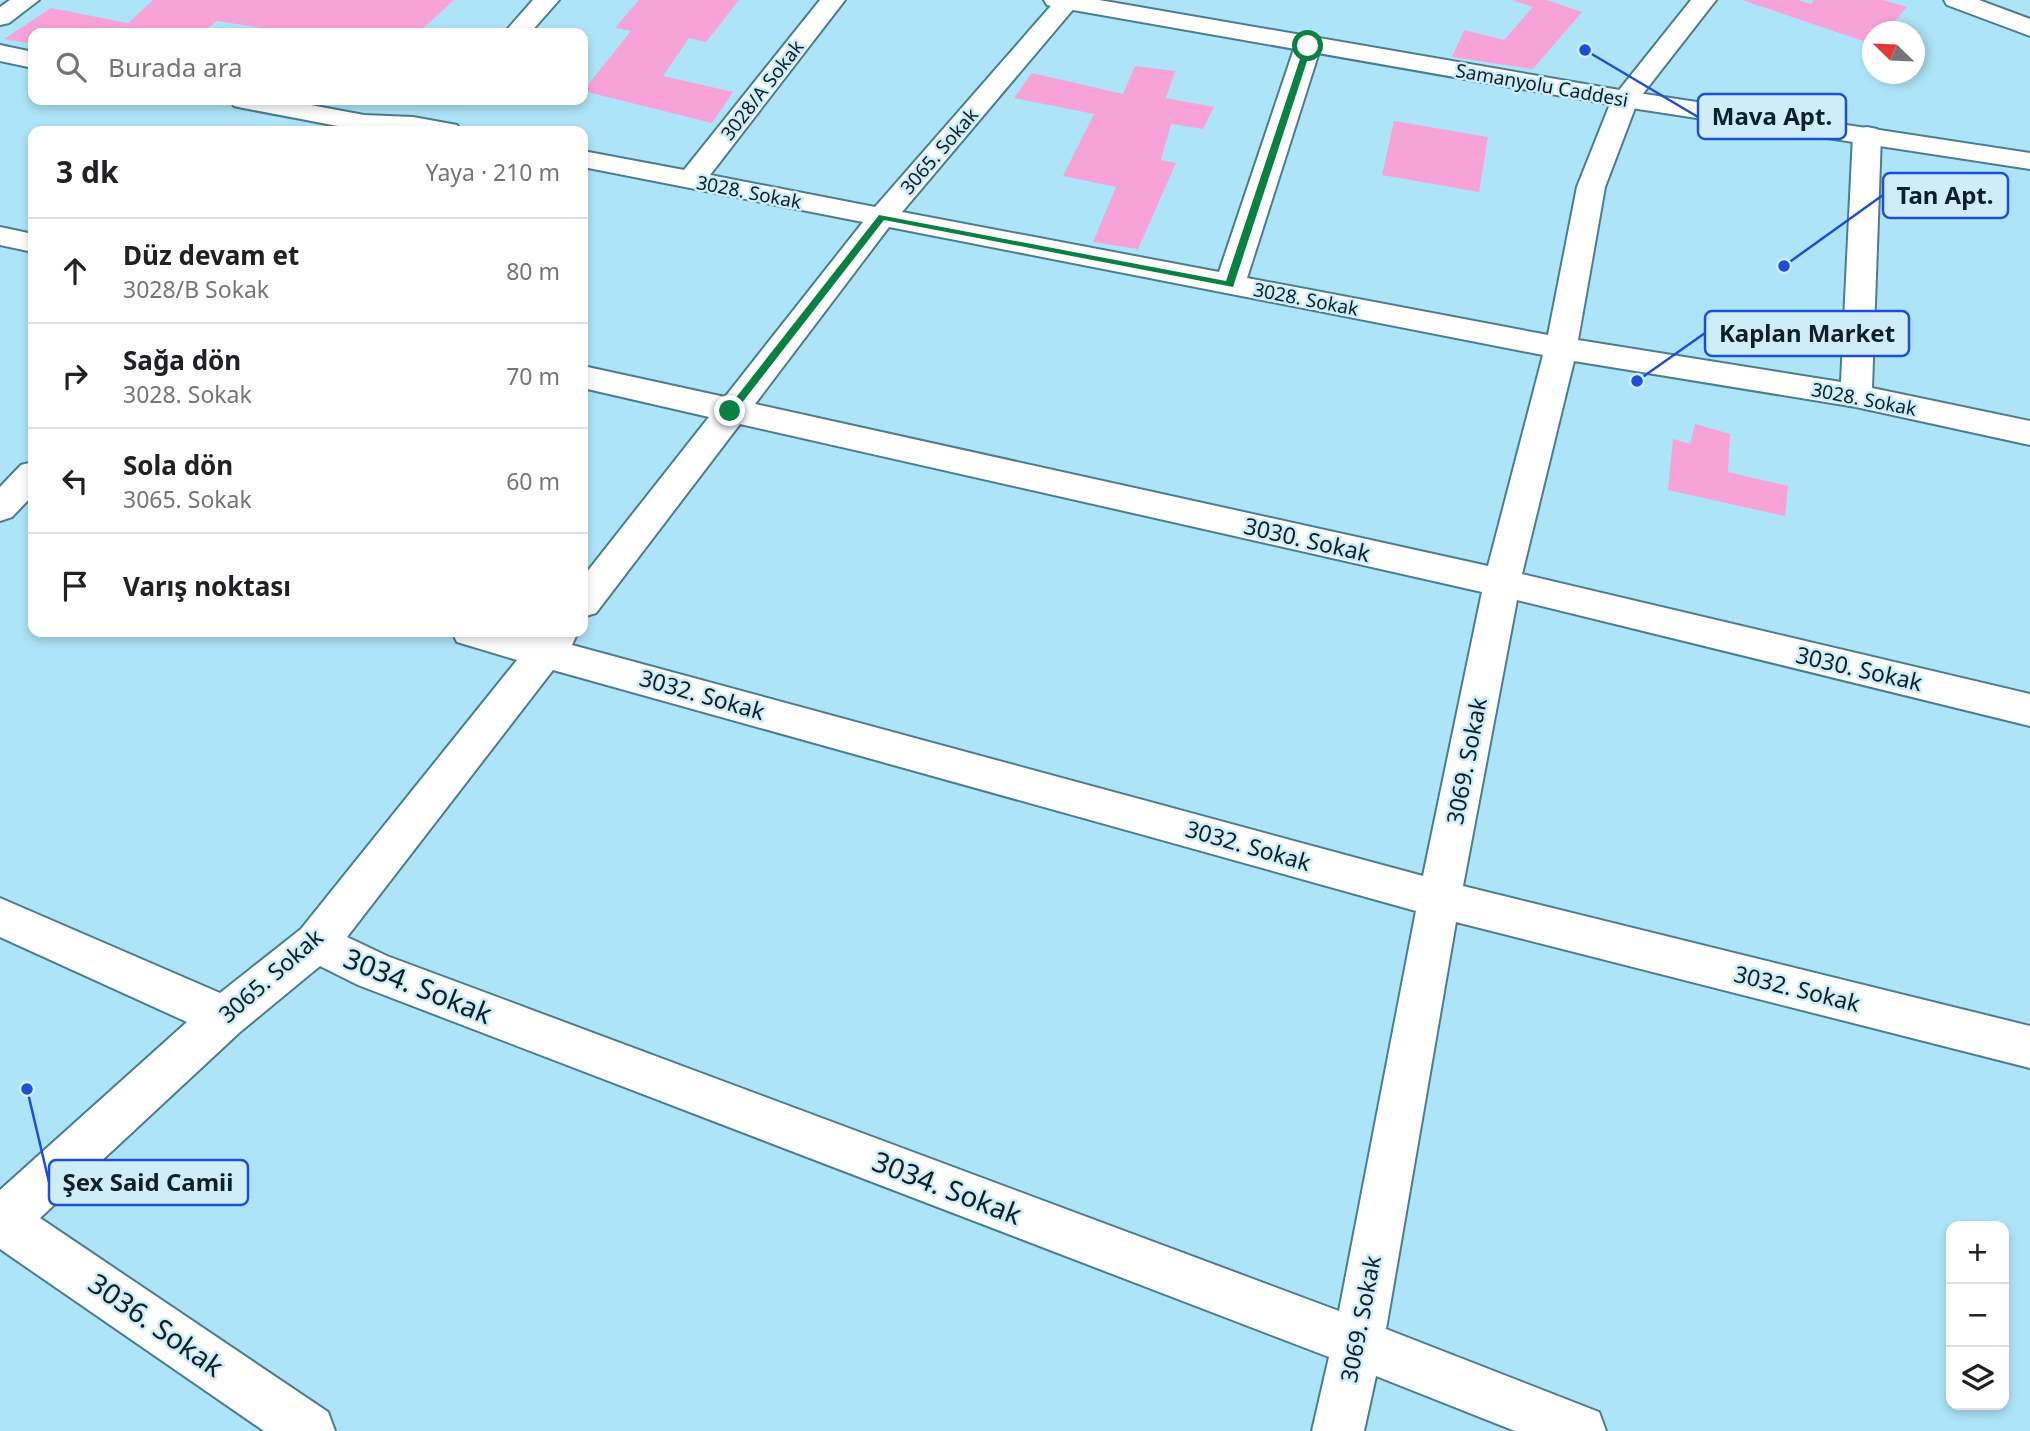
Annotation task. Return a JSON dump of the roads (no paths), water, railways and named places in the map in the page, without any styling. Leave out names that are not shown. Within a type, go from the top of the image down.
[{"type":"street","points":[[0,18],[27,0]]},
{"type":"street","points":[[521,28],[547,0]]},
{"type":"street","name":"3028/A Sokak","points":[[691,180],[833,0]]},
{"type":"street","name":"3069. Sokak","points":[[1338,1431],[1358,1343],[1439,900],[1502,583],[1561,348],[1591,187],[1625,99],[1704,0]]},
{"type":"street","points":[[1956,0],[2026,20]]},
{"type":"street","name":"Samanyolu Caddesi","points":[[1064,1],[1308,46],[1625,99],[2030,160]]},
{"type":"street","name":"3065. Sokak","points":[[588,596],[882,217],[1064,1]]},
{"type":"street","points":[[1230,285],[1308,46]]},
{"type":"street","points":[[0,53],[28,59]]},
{"type":"street","points":[[269,105],[391,126]]},
{"type":"street","points":[[411,126],[435,105]]},
{"type":"street","points":[[1856,396],[1867,135]]},
{"type":"street","name":"3028. Sokak","points":[[588,160],[1561,348],[1856,396],[2030,433]]},
{"type":"street","points":[[0,236],[28,242]]},
{"type":"street","name":"3030. Sokak","points":[[588,378],[1502,583],[2030,710]]},
{"type":"street","points":[[28,479],[0,510],[28,518]]},
{"type":"street","name":"3032. Sokak","points":[[516,637],[553,641],[1439,900],[2030,1047]]},
{"type":"street","name":"3065. Sokak","points":[[1,1222],[224,1017],[316,943],[553,641]]},
{"type":"street","points":[[0,917],[224,1017]]},
{"type":"street","name":"3034. Sokak","points":[[316,943],[373,971],[1358,1343],[1580,1431]]},
{"type":"street","name":"3036. Sokak","points":[[1,1222],[309,1431]]},
{"type":"place","name":"Mava Apt.","points":[[1585,50]]},
{"type":"place","name":"Tan Apt.","points":[[1784,266]]},
{"type":"place","name":"Kaplan Market","points":[[1637,381]]},
{"type":"place","name":"Şex Said Camii","points":[[27,1089]]}]
